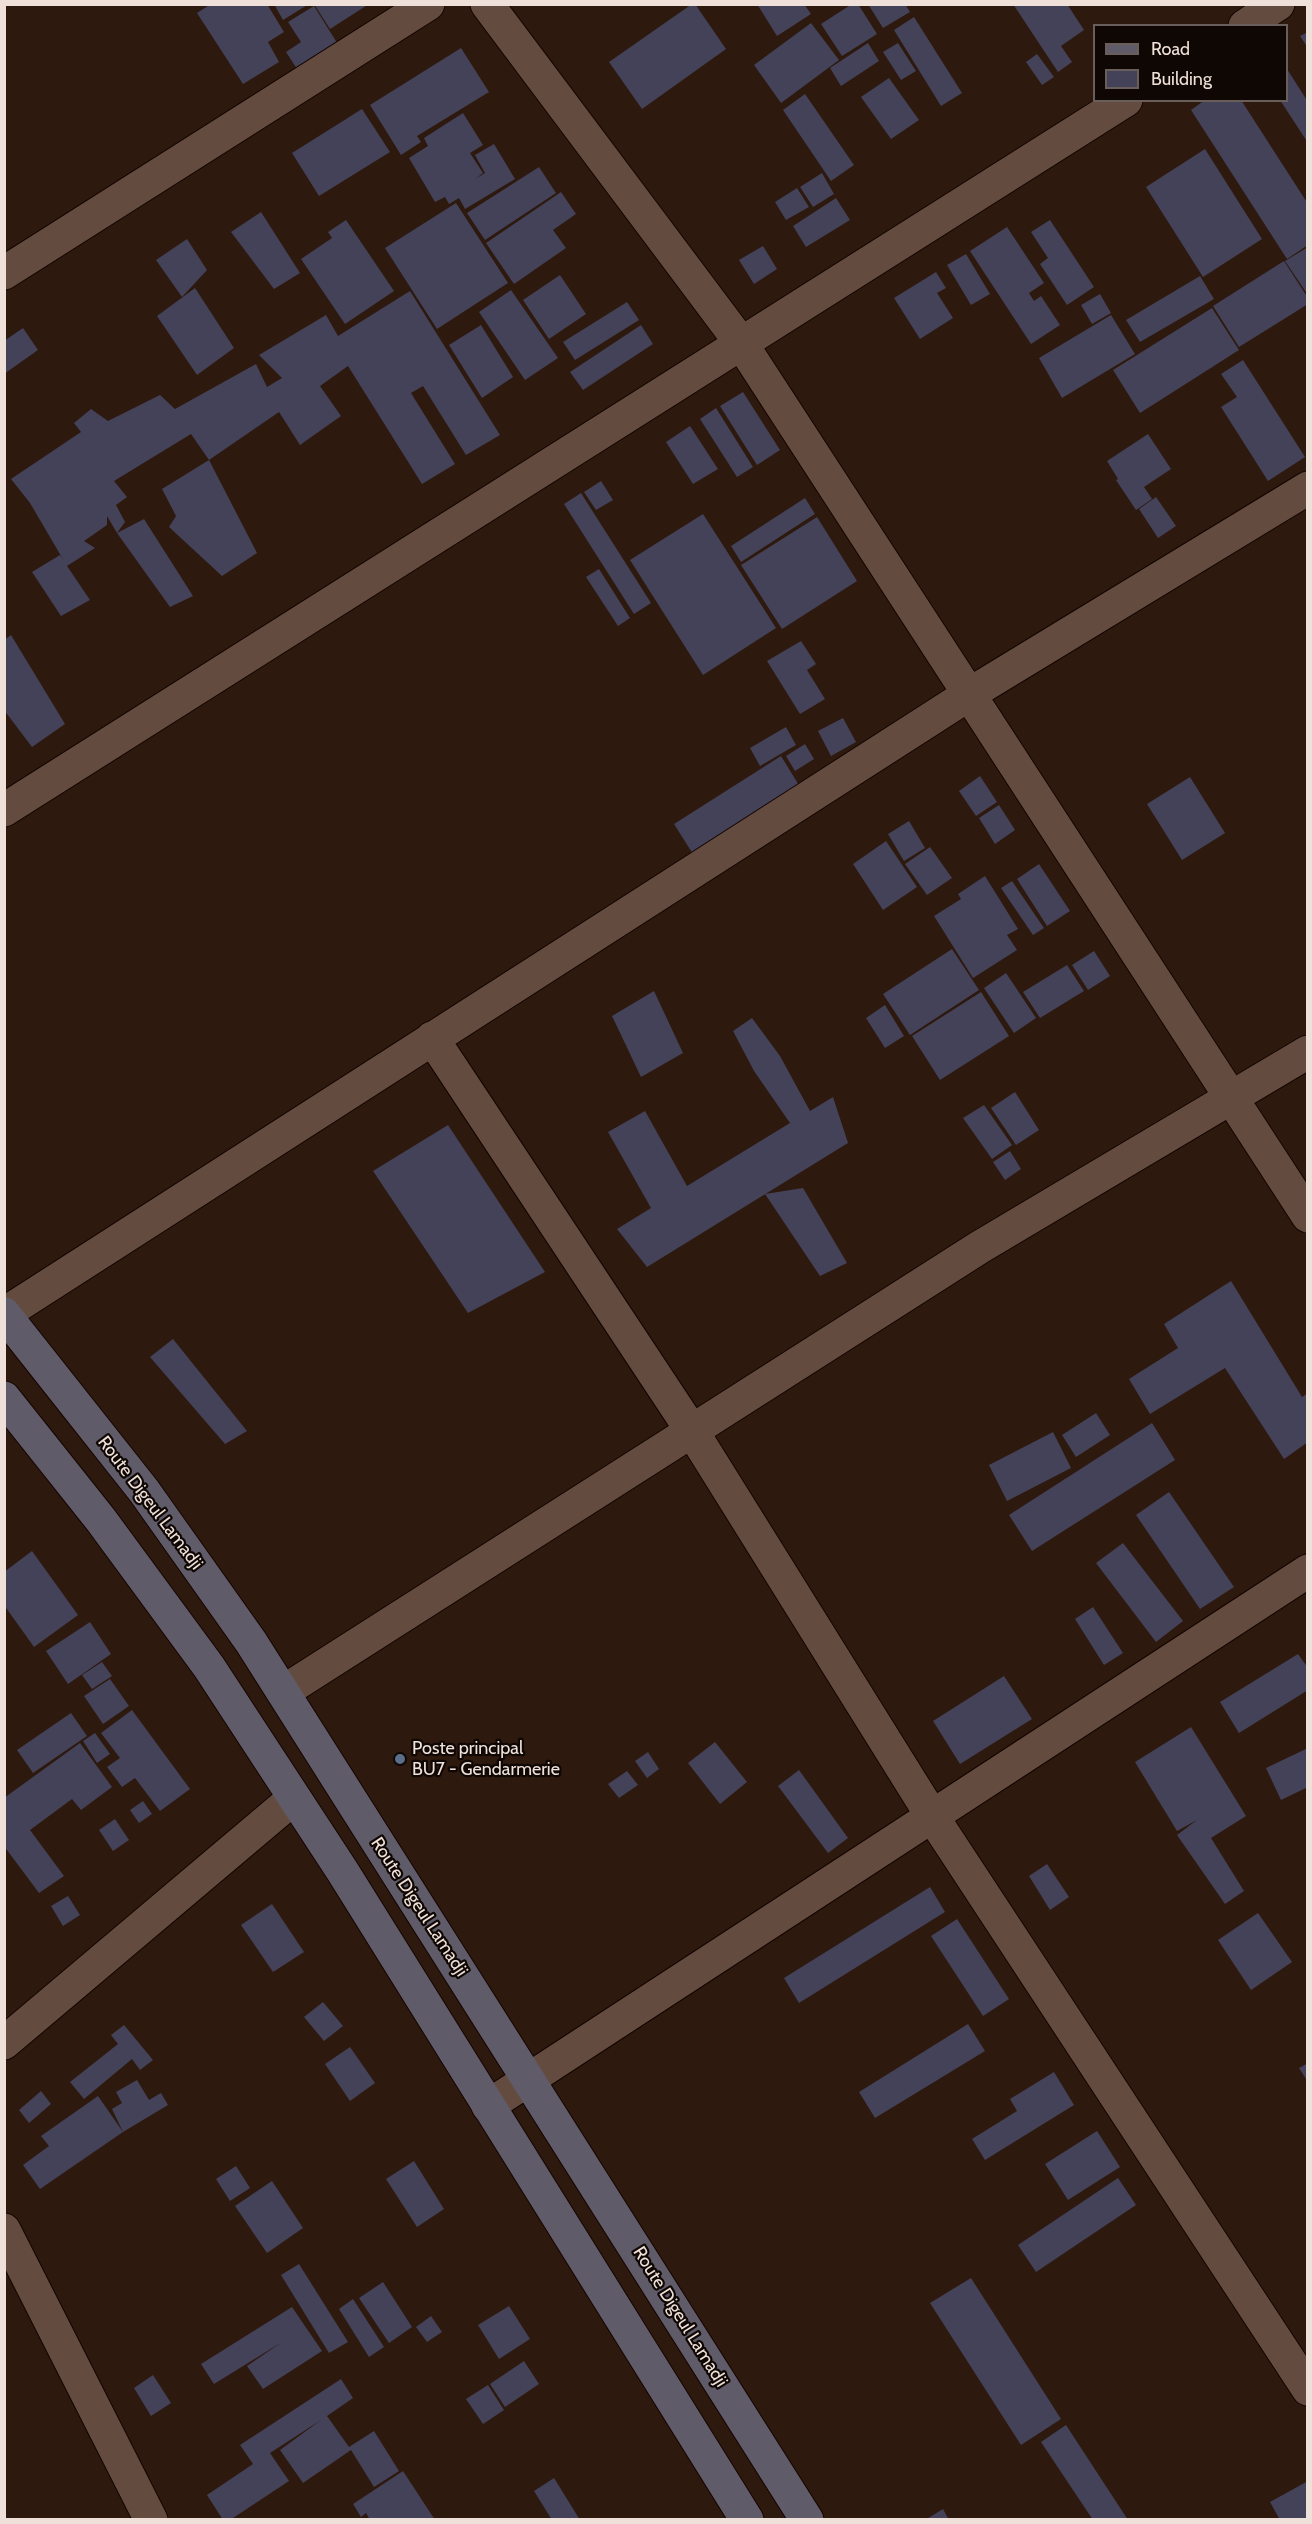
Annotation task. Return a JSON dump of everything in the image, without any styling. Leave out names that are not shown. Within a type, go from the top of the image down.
[{"type":"main road","name":"Route Digeul Lamadji","points":[[4,1314],[144,1491],[251,1642],[807,2520]]},
{"type":"main road","points":[[4,1398],[101,1520],[209,1666],[343,1872],[747,2520]]},
{"type":"street","points":[[4,273],[428,4]]},
{"type":"street","points":[[487,4],[741,344],[1308,1216]]},
{"type":"street","points":[[1248,24],[1278,4]]},
{"type":"street","points":[[4,810],[1123,102]]},
{"type":"street","points":[[4,1314],[968,695],[1308,488]]},
{"type":"street","points":[[432,1038],[693,1431],[932,1816],[1308,2390]]},
{"type":"street","points":[[283,1692],[980,1247],[1308,1052]]},
{"type":"street","points":[[488,2106],[1308,1571]]},
{"type":"street","points":[[4,2043],[294,1798]]},
{"type":"street","points":[[4,2230],[151,2520]]},
{"type":"building","points":[[211,4],[267,4],[284,32],[268,42],[279,62],[243,84],[197,13]]},
{"type":"building","points":[[274,4],[309,4],[283,20]]},
{"type":"building","points":[[314,4],[369,4],[330,29]]},
{"type":"building","points":[[695,4],[726,49],[642,109],[609,62]]},
{"type":"building","points":[[757,4],[804,4],[811,14],[777,36]]},
{"type":"building","points":[[852,4],[858,4],[877,34],[842,56],[821,24]]},
{"type":"building","points":[[868,4],[905,4],[910,12],[883,28]]},
{"type":"building","points":[[1013,4],[1067,4],[1084,30],[1061,46],[1072,62],[1058,72]]},
{"type":"building","points":[[314,6],[339,46],[299,72],[286,52],[301,42],[288,22]]},
{"type":"building","points":[[914,17],[962,93],[941,106],[894,30]]},
{"type":"building","points":[[811,23],[839,60],[781,103],[754,65]]},
{"type":"building","points":[[1308,32],[1308,48],[1300,36]]},
{"type":"building","points":[[868,43],[879,61],[841,86],[830,68]]},
{"type":"building","points":[[898,43],[916,71],[901,80],[883,52]]},
{"type":"building","points":[[461,48],[489,92],[417,136],[421,142],[401,155],[370,105]]},
{"type":"building","points":[[1037,54],[1054,77],[1042,85],[1026,62]]},
{"type":"building","points":[[1288,71],[1308,102],[1308,139],[1306,140],[1281,102],[1288,102]]},
{"type":"building","points":[[889,78],[919,120],[891,139],[861,97]]},
{"type":"building","points":[[805,94],[854,165],[831,181],[783,110]]},
{"type":"building","points":[[1202,102],[1242,102],[1308,204],[1308,245],[1287,259],[1191,110]]},
{"type":"building","points":[[362,109],[390,152],[319,196],[292,153]]},
{"type":"building","points":[[463,113],[483,145],[470,153],[483,173],[475,179],[485,173],[475,155],[494,144],[515,179],[465,209],[459,198],[449,204],[445,197],[435,202],[409,158],[428,146],[424,138]]},
{"type":"building","points":[[1205,149],[1262,239],[1203,277],[1146,187]]},
{"type":"building","points":[[539,167],[556,193],[485,240],[467,213]]},
{"type":"building","points":[[822,173],[834,194],[813,207],[800,187]]},
{"type":"building","points":[[797,188],[809,207],[786,220],[775,202]]},
{"type":"building","points":[[561,192],[576,214],[553,230],[566,248],[514,284],[486,243]]},
{"type":"building","points":[[836,198],[850,220],[806,247],[793,226]]},
{"type":"building","points":[[456,203],[508,283],[437,329],[385,248]]},
{"type":"building","points":[[261,212],[300,273],[274,289],[231,232]]},
{"type":"building","points":[[346,220],[394,291],[345,324],[301,259],[332,238],[328,232]]},
{"type":"building","points":[[1050,220],[1094,287],[1067,305],[1040,264],[1048,258],[1031,232]]},
{"type":"building","points":[[1007,227],[1044,283],[1029,293],[1034,301],[1041,296],[1060,325],[1031,344],[970,251]]},
{"type":"building","points":[[187,239],[207,270],[182,297],[156,260]]},
{"type":"building","points":[[763,246],[777,269],[754,284],[739,260]]},
{"type":"building","points":[[1308,247],[1308,295],[1285,261]]},
{"type":"building","points":[[966,254],[990,294],[971,305],[947,265]]},
{"type":"building","points":[[1284,261],[1308,298],[1308,304],[1239,347],[1213,306]]},
{"type":"building","points":[[936,272],[946,288],[937,293],[953,318],[920,339],[894,298]]},
{"type":"building","points":[[560,275],[586,314],[549,339],[523,300]]},
{"type":"building","points":[[1200,276],[1214,299],[1140,342],[1126,320]]},
{"type":"building","points":[[195,288],[234,348],[197,375],[157,316]]},
{"type":"building","points":[[511,290],[558,358],[525,380],[479,312]]},
{"type":"building","points":[[410,291],[500,435],[466,455],[423,386],[411,393],[455,464],[422,484],[348,366],[320,386],[341,416],[300,445],[279,412],[209,460],[191,434],[114,481],[127,497],[116,505],[125,522],[117,533],[107,516],[107,525],[84,541],[95,548],[67,566],[90,600],[61,616],[32,572],[60,555],[64,561],[30,503],[11,479],[81,432],[74,423],[91,409],[108,421],[160,395],[175,409],[256,364],[267,387],[282,378],[259,355],[326,315],[338,336]]},
{"type":"building","points":[[1100,294],[1111,313],[1092,324],[1081,305]]},
{"type":"building","points":[[627,302],[639,320],[575,360],[563,342]]},
{"type":"building","points":[[1212,308],[1239,350],[1140,413],[1113,370]]},
{"type":"building","points":[[1111,315],[1135,354],[1062,398],[1039,358]]},
{"type":"building","points":[[481,325],[513,377],[482,398],[449,345]]},
{"type":"building","points":[[641,325],[653,344],[583,390],[570,372]]},
{"type":"building","points":[[23,328],[38,350],[4,374],[4,341]]},
{"type":"building","points":[[1243,360],[1305,457],[1268,481],[1221,407],[1237,397],[1221,374]]},
{"type":"building","points":[[743,392],[780,450],[757,465],[720,406]]},
{"type":"building","points":[[716,408],[753,467],[737,477],[700,419]]},
{"type":"building","points":[[690,426],[718,469],[693,484],[666,442]]},
{"type":"building","points":[[1148,434],[1171,469],[1144,487],[1152,499],[1136,510],[1116,480],[1118,479],[1107,461]]},
{"type":"building","points":[[209,460],[257,553],[222,576],[169,527],[176,516],[162,489]]},
{"type":"building","points":[[601,481],[613,500],[596,510],[584,492]]},
{"type":"building","points":[[581,493],[651,603],[634,614],[564,504]]},
{"type":"building","points":[[1156,497],[1176,526],[1158,538],[1139,509]]},
{"type":"building","points":[[805,498],[815,514],[741,562],[731,546]]},
{"type":"building","points":[[703,514],[776,628],[703,675],[630,560]]},
{"type":"building","points":[[817,517],[857,581],[782,629],[741,565]]},
{"type":"building","points":[[144,519],[193,596],[170,607],[117,533]]},
{"type":"building","points":[[599,569],[630,618],[618,626],[586,577]]},
{"type":"building","points":[[11,635],[65,724],[32,747],[4,710],[4,640]]},
{"type":"building","points":[[801,641],[816,664],[807,670],[825,699],[800,714],[767,661]]},
{"type":"building","points":[[843,718],[856,742],[831,756],[818,731]]},
{"type":"building","points":[[786,727],[796,745],[760,766],[750,748]]},
{"type":"building","points":[[805,744],[814,759],[795,771],[786,756]]},
{"type":"building","points":[[781,756],[805,795],[698,862],[674,824]]},
{"type":"building","points":[[980,776],[997,802],[976,816],[959,791]]},
{"type":"building","points":[[1190,777],[1225,833],[1182,860],[1147,804]]},
{"type":"building","points":[[999,805],[1015,830],[995,844],[979,818]]},
{"type":"building","points":[[909,821],[925,848],[904,861],[888,834]]},
{"type":"building","points":[[886,841],[917,887],[883,910],[853,864]]},
{"type":"building","points":[[930,847],[952,878],[927,895],[905,864]]},
{"type":"building","points":[[1039,864],[1070,911],[1047,926],[1017,879]]},
{"type":"building","points":[[985,876],[1018,929],[1007,935],[1017,950],[973,978],[934,916],[961,899],[958,894]]},
{"type":"building","points":[[1012,881],[1044,928],[1033,935],[1001,888]]},
{"type":"building","points":[[952,949],[979,990],[910,1035],[883,994]]},
{"type":"building","points":[[1094,951],[1110,976],[1088,990],[1072,965]]},
{"type":"building","points":[[1067,965],[1084,991],[1040,1018],[1023,992]]},
{"type":"building","points":[[1006,973],[1036,1018],[1014,1033],[984,988]]},
{"type":"building","points":[[654,991],[683,1053],[641,1077],[612,1016]]},
{"type":"building","points":[[981,992],[1009,1036],[940,1080],[912,1036]]},
{"type":"building","points":[[885,1005],[904,1036],[885,1048],[866,1018]]},
{"type":"building","points":[[752,1018],[780,1056],[810,1111],[833,1097],[848,1143],[647,1267],[617,1229],[651,1208],[608,1132],[645,1111],[687,1186],[790,1123],[754,1071],[733,1031]]},
{"type":"building","points":[[1015,1092],[1039,1130],[1016,1145],[991,1108]]},
{"type":"building","points":[[984,1105],[1012,1145],[992,1159],[963,1118]]},
{"type":"building","points":[[448,1125],[545,1272],[468,1313],[373,1171]]},
{"type":"building","points":[[1010,1151],[1021,1169],[1005,1180],[993,1162]]},
{"type":"building","points":[[803,1188],[847,1263],[820,1276],[765,1194]]},
{"type":"building","points":[[1231,1281],[1302,1397],[1308,1393],[1308,1442],[1284,1459],[1225,1368],[1150,1414],[1129,1379],[1178,1348],[1164,1324]]},
{"type":"building","points":[[173,1339],[247,1431],[225,1444],[150,1357]]},
{"type":"building","points":[[1096,1413],[1110,1435],[1076,1457],[1062,1435]]},
{"type":"building","points":[[1152,1423],[1175,1460],[1032,1551],[1009,1515]]},
{"type":"building","points":[[1053,1432],[1071,1468],[1007,1501],[989,1465]]},
{"type":"building","points":[[1169,1492],[1234,1587],[1200,1609],[1136,1515]]},
{"type":"building","points":[[1123,1543],[1183,1621],[1156,1642],[1096,1563]]},
{"type":"building","points":[[32,1551],[78,1615],[34,1647],[4,1605],[4,1572]]},
{"type":"building","points":[[1093,1607],[1123,1653],[1104,1665],[1075,1619]]},
{"type":"building","points":[[90,1622],[111,1654],[68,1684],[46,1651]]},
{"type":"building","points":[[1298,1654],[1308,1668],[1308,1690],[1239,1733],[1220,1702]]},
{"type":"building","points":[[102,1662],[112,1676],[92,1689],[82,1675]]},
{"type":"building","points":[[1004,1676],[1032,1719],[960,1764],[933,1721]]},
{"type":"building","points":[[110,1679],[129,1706],[103,1724],[84,1696]]},
{"type":"building","points":[[132,1710],[190,1789],[160,1811],[135,1778],[122,1787],[107,1767],[120,1758],[101,1733]]},
{"type":"building","points":[[71,1713],[87,1736],[33,1773],[17,1750]]},
{"type":"building","points":[[1191,1727],[1246,1816],[1211,1838],[1244,1891],[1225,1904],[1177,1835],[1197,1820],[1177,1831],[1135,1762]]},
{"type":"building","points":[[95,1733],[110,1754],[97,1763],[83,1741]]},
{"type":"building","points":[[715,1742],[747,1782],[720,1804],[688,1763]]},
{"type":"building","points":[[80,1743],[112,1787],[81,1810],[72,1799],[30,1830],[64,1876],[39,1893],[4,1846],[4,1798]]},
{"type":"building","points":[[1308,1748],[1308,1787],[1281,1800],[1266,1768]]},
{"type":"building","points":[[648,1752],[659,1769],[647,1778],[635,1761]]},
{"type":"building","points":[[799,1770],[848,1838],[828,1853],[778,1786]]},
{"type":"building","points":[[627,1771],[638,1785],[619,1798],[608,1784]]},
{"type":"building","points":[[143,1801],[152,1814],[139,1823],[130,1810]]},
{"type":"building","points":[[115,1819],[129,1840],[113,1851],[99,1830]]},
{"type":"building","points":[[1047,1864],[1069,1897],[1050,1910],[1029,1876]]},
{"type":"building","points":[[930,1887],[945,1912],[799,2003],[784,1978]]},
{"type":"building","points":[[68,1896],[80,1915],[63,1926],[51,1906]]},
{"type":"building","points":[[272,1904],[304,1952],[273,1972],[241,1925]]},
{"type":"building","points":[[1258,1913],[1292,1962],[1251,1990],[1218,1940]]},
{"type":"building","points":[[957,1919],[1009,1999],[983,2016],[931,1936]]},
{"type":"building","points":[[323,2002],[343,2026],[324,2041],[304,2017]]},
{"type":"building","points":[[968,2024],[985,2051],[875,2118],[859,2092]]},
{"type":"building","points":[[124,2025],[153,2060],[140,2070],[132,2059],[84,2099],[70,2082],[118,2044],[111,2035]]},
{"type":"building","points":[[350,2047],[375,2083],[350,2101],[325,2064]]},
{"type":"building","points":[[1308,2063],[1308,2082],[1299,2068]]},
{"type":"building","points":[[1054,2072],[1074,2105],[985,2160],[972,2139],[1017,2111],[1010,2099]]},
{"type":"building","points":[[137,2080],[149,2100],[161,2093],[168,2105],[123,2132],[112,2109],[122,2103],[116,2092]]},
{"type":"building","points":[[41,2091],[51,2104],[29,2123],[19,2110]]},
{"type":"building","points":[[98,2096],[123,2132],[40,2189],[23,2165],[49,2146],[41,2136]]},
{"type":"building","points":[[1097,2131],[1120,2167],[1068,2200],[1045,2164]]},
{"type":"building","points":[[414,2161],[444,2209],[417,2227],[386,2179]]},
{"type":"building","points":[[236,2166],[250,2188],[230,2201],[216,2179]]},
{"type":"building","points":[[1118,2178],[1136,2205],[1036,2272],[1018,2245]]},
{"type":"building","points":[[272,2181],[303,2228],[267,2253],[235,2206]]},
{"type":"building","points":[[299,2264],[348,2342],[329,2353],[281,2275]]},
{"type":"building","points":[[971,2278],[1061,2419],[1021,2445],[930,2303]]},
{"type":"building","points":[[383,2282],[412,2327],[389,2343],[359,2298]]},
{"type":"building","points":[[353,2299],[384,2347],[369,2357],[339,2309]]},
{"type":"building","points":[[509,2306],[530,2339],[499,2359],[478,2325]]},
{"type":"building","points":[[292,2307],[322,2351],[263,2389],[247,2366],[282,2342],[214,2384],[201,2364]]},
{"type":"building","points":[[431,2316],[442,2332],[427,2342],[416,2327]]},
{"type":"building","points":[[524,2361],[539,2384],[505,2407],[490,2384]]},
{"type":"building","points":[[153,2375],[171,2403],[151,2416],[134,2388]]},
{"type":"building","points":[[341,2379],[353,2398],[327,2416],[349,2447],[374,2431],[399,2471],[374,2487],[351,2450],[303,2483],[280,2450],[321,2420],[270,2453],[289,2481],[230,2520],[223,2520],[207,2495],[253,2464],[240,2445]]},
{"type":"building","points":[[488,2385],[504,2410],[483,2424],[466,2399]]},
{"type":"building","points":[[1066,2425],[1128,2520],[1093,2520],[1041,2442]]},
{"type":"building","points":[[403,2471],[435,2520],[370,2520],[366,2513],[361,2517],[353,2504]]},
{"type":"building","points":[[554,2478],[580,2520],[552,2520],[534,2491]]},
{"type":"building","points":[[1308,2481],[1308,2520],[1280,2520],[1270,2502]]},
{"type":"building","points":[[943,2509],[949,2520],[925,2520]]},
{"type":"place","name":"Poste principal BU7 - Gendarmerie","points":[[400,1759]]}]
